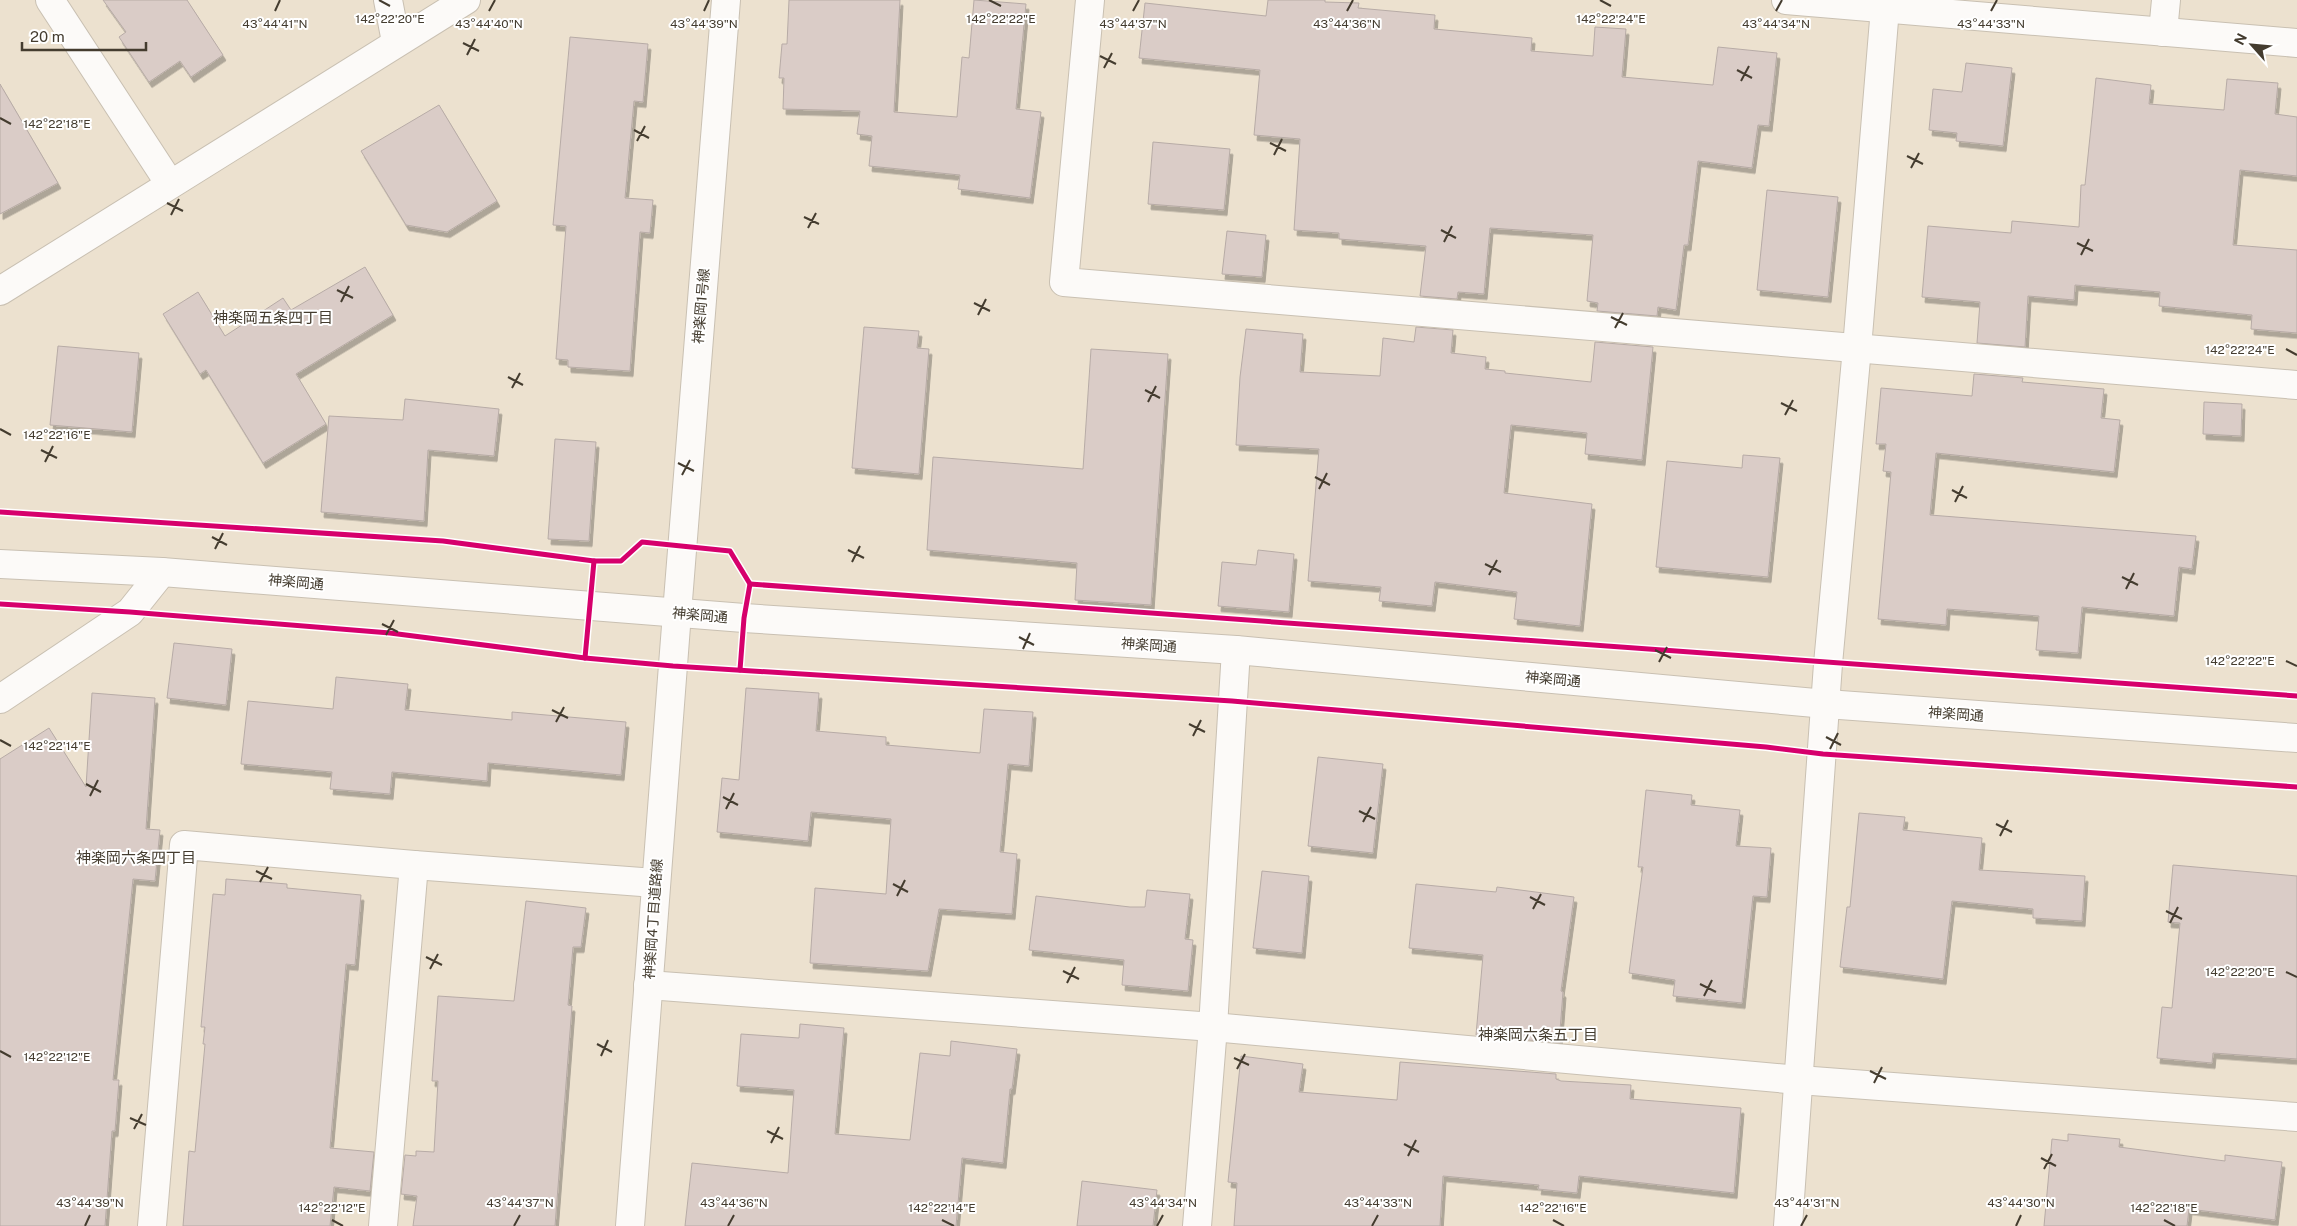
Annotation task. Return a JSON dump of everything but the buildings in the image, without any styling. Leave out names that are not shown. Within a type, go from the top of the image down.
[{"type":"street","points":[[50,0],[170,184]]},
{"type":"street","points":[[388,0],[396,42]]},
{"type":"street","points":[[0,291],[466,0]]},
{"type":"street","name":"神楽岡1号線","points":[[677,613],[726,0]]},
{"type":"street","points":[[1090,0],[1064,282],[2297,385]]},
{"type":"street","points":[[1786,0],[2297,43]]},
{"type":"street","points":[[2164,32],[2166,0]]},
{"type":"street","points":[[1788,1226],[1828,664],[1857,348],[1885,8]]},
{"type":"street","name":"神楽岡通","points":[[0,564],[162,572],[677,613],[1236,650],[1826,704],[2297,738]]},
{"type":"street","points":[[0,699],[130,612],[162,572]]},
{"type":"street","name":"神楽岡4丁目道路線","points":[[630,1226],[677,613]]},
{"type":"street","points":[[1197,1226],[1213,1027],[1236,650]]},
{"type":"street","points":[[152,1226],[184,846],[655,883]]},
{"type":"street","points":[[383,1226],[414,865]]},
{"type":"street","points":[[648,985],[1213,1027],[1799,1080],[2297,1116]]},
{"type":"cycle path","points":[[0,512],[443,541],[594,561],[621,561],[642,542],[730,551],[750,584],[744,618],[740,670]]},
{"type":"cycle path","points":[[585,658],[594,561]]},
{"type":"cycle path","points":[[750,584],[2297,696]]},
{"type":"cycle path","points":[[0,604],[130,612],[390,633],[585,658],[673,666],[1232,701],[1766,747],[1823,754],[2297,787]]},
{"type":"district","name":"神楽岡五条四丁目","points":[[273,317]]},
{"type":"district","name":"神楽岡六条四丁目","points":[[136,857]]},
{"type":"district","name":"神楽岡六条五丁目","points":[[1538,1034]]}]
